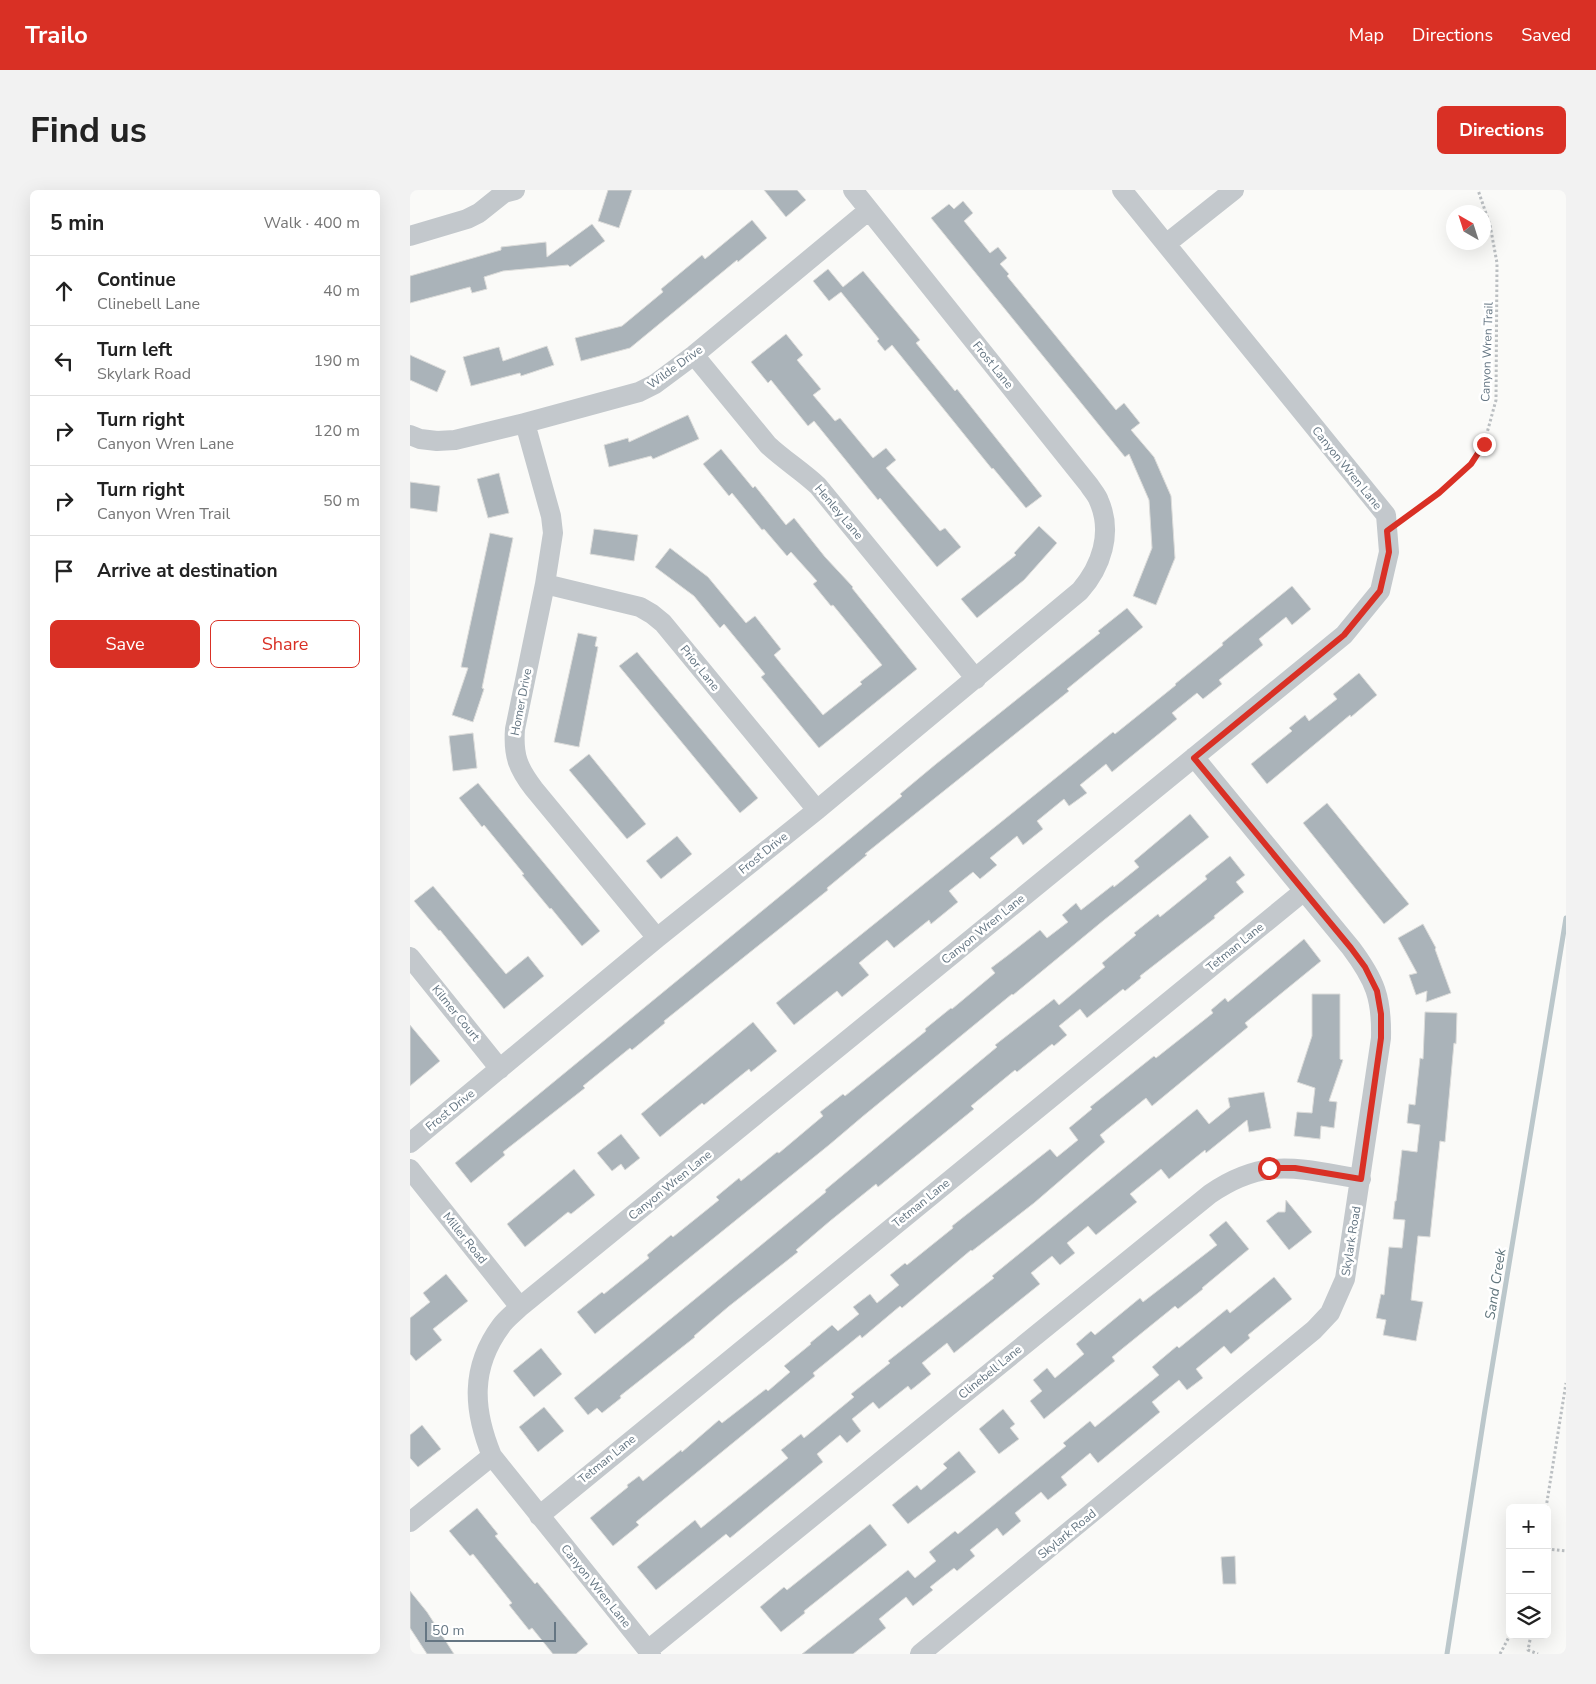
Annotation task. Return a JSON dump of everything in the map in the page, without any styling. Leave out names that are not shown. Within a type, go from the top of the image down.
[{"type":"street","points":[[410,236],[467,219],[479,213],[504,193],[516,190]]},
{"type":"street","name":"Frost Lane","points":[[852,190],[1089,485],[1099,500],[1105,519],[1102,551]]},
{"type":"street","name":"Canyon Wren Lane","points":[[650,1652],[492,1456],[470,1388],[490,1343],[502,1324],[520,1307],[1344,635],[1380,591],[1389,552],[1386,515],[1122,190]]},
{"type":"street","points":[[1166,244],[1234,190]]},
{"type":"street","name":"Wilde Drive","points":[[410,435],[420,439],[437,441],[455,440],[639,392],[655,384],[694,354],[869,210]]},
{"type":"street","name":"Henley Lane","points":[[694,354],[768,445],[818,486],[976,679]]},
{"type":"street","name":"Homer Drive","points":[[525,423],[551,516],[553,533],[545,584],[513,746],[524,777],[657,938]]},
{"type":"street","name":"Frost Drive","points":[[410,1143],[1080,592],[1091,578],[1102,551]]},
{"type":"street","name":"Prior Lane","points":[[545,584],[640,607],[663,623],[817,810]]},
{"type":"street","name":"Skylark Road","points":[[920,1654],[1314,1330],[1330,1313],[1345,1279],[1381,1038],[1381,1014],[1377,991],[1365,967],[1194,758]]},
{"type":"street","name":"Tetman Lane","points":[[539,1516],[1304,891]]},
{"type":"street","name":"Kilmer Court","points":[[410,958],[500,1069]]},
{"type":"street","name":"Clinebell Lane","points":[[650,1652],[1210,1194],[1226,1183],[1247,1173],[1269,1168],[1295,1168],[1361,1179]]},
{"type":"street","name":"Miller Road","points":[[410,1169],[520,1307]]},
{"type":"street","points":[[410,1522],[492,1456]]},
{"type":"path","name":"Canyon Wren Trail","points":[[1387,531],[1439,493],[1471,464],[1484,444],[1496,400],[1497,263],[1490,225],[1478,190]]},
{"type":"path","points":[[1547,1504],[1566,1383]]},
{"type":"path","points":[[1551,1549],[1566,1551]]},
{"type":"path","points":[[1500,1654],[1508,1639]]},
{"type":"path","points":[[1530,1639],[1528,1650],[1538,1654]]},
{"type":"building","points":[[608,190],[632,190],[619,228],[598,221]]},
{"type":"building","points":[[764,190],[797,190],[806,200],[786,217]]},
{"type":"building","points":[[963,201],[973,213],[964,221],[990,253],[998,247],[1007,258],[1000,264],[1009,274],[1007,276],[1116,410],[1124,403],[1140,423],[1131,430],[1154,457],[1171,496],[1175,558],[1156,605],[1133,596],[1152,548],[1149,500],[1129,454],[1125,457],[931,218],[949,204],[954,209]]},
{"type":"building","points":[[752,220],[767,238],[738,262],[737,260],[630,348],[581,361],[575,338],[622,326],[663,292],[661,289],[702,255],[705,259]]},
{"type":"building","points":[[592,224],[605,241],[570,267],[568,265],[503,271],[484,277],[487,289],[472,293],[470,287],[410,303],[410,276],[501,250],[501,247],[546,242],[547,257]]},
{"type":"building","points":[[828,269],[843,287],[863,271],[920,340],[916,343],[955,391],[957,389],[1042,496],[1026,508],[892,345],[885,351],[877,341],[879,339],[841,292],[829,301],[813,281]]},
{"type":"building","points":[[786,334],[803,355],[797,360],[821,389],[813,395],[835,421],[840,418],[873,458],[886,448],[896,460],[886,468],[940,531],[945,528],[961,547],[937,567],[880,498],[878,500],[814,421],[808,426],[771,380],[768,383],[751,362]]},
{"type":"building","points":[[547,346],[554,365],[521,376],[520,373],[471,386],[463,357],[499,347],[503,361]]},
{"type":"building","points":[[410,355],[446,371],[437,392],[410,380]]},
{"type":"building","points":[[688,415],[699,439],[653,459],[651,456],[609,467],[604,445],[628,438],[629,442]]},
{"type":"building","points":[[721,449],[753,488],[755,486],[786,525],[794,518],[825,557],[853,587],[917,669],[819,748],[761,677],[765,674],[724,624],[720,628],[694,596],[655,567],[670,548],[708,577],[746,623],[755,616],[781,649],[774,655],[823,715],[862,684],[860,682],[882,665],[833,605],[831,606],[813,584],[817,581],[791,552],[787,556],[764,529],[762,530],[732,493],[729,496],[703,464]]},
{"type":"building","points":[[499,473],[509,513],[488,518],[477,479]]},
{"type":"building","points":[[410,482],[440,486],[437,512],[410,508]]},
{"type":"building","points":[[1039,526],[1057,543],[1024,580],[977,618],[961,599],[1016,555],[1014,553]]},
{"type":"building","points":[[594,529],[638,535],[634,561],[590,554]]},
{"type":"building","points":[[490,533],[513,538],[482,688],[484,689],[473,722],[452,715],[468,668],[461,667]]},
{"type":"building","points":[[1292,586],[1311,609],[1292,625],[1286,617],[1259,639],[1263,645],[1219,680],[1222,684],[1203,699],[1197,693],[1172,713],[1177,719],[1112,772],[1106,764],[1080,785],[1087,793],[1069,806],[1064,799],[1037,821],[1043,829],[1023,845],[1017,836],[990,858],[997,865],[980,879],[973,872],[949,891],[958,902],[931,924],[929,920],[894,948],[887,940],[859,963],[869,975],[842,997],[837,991],[794,1025],[776,1003],[1113,732],[1115,734],[1176,685],[1223,645],[1222,643]]},
{"type":"building","points":[[1127,608],[1143,627],[1067,689],[1069,691],[865,854],[867,855],[827,888],[828,890],[664,1021],[665,1023],[632,1050],[630,1048],[583,1086],[585,1088],[503,1152],[505,1155],[471,1183],[455,1163],[902,796],[900,794],[936,764],[1100,633],[1098,631]]},
{"type":"building","points":[[578,633],[597,637],[595,646],[598,647],[579,747],[554,742]]},
{"type":"building","points":[[637,652],[758,798],[740,813],[619,666]]},
{"type":"building","points":[[1359,673],[1377,695],[1267,784],[1251,764],[1292,731],[1289,728],[1305,715],[1309,721],[1337,699],[1333,694]]},
{"type":"building","points":[[473,733],[477,768],[453,771],[449,736]]},
{"type":"building","points":[[589,754],[646,824],[627,839],[569,770]]},
{"type":"building","points":[[478,783],[600,931],[582,946],[522,875],[524,874],[484,825],[482,827],[459,798]]},
{"type":"building","points":[[1327,803],[1409,904],[1384,924],[1303,823]]},
{"type":"building","points":[[1190,814],[1209,837],[1012,994],[595,1334],[577,1312],[602,1292],[604,1294],[649,1258],[647,1255],[719,1200],[716,1197],[739,1178],[741,1181],[777,1152],[779,1153],[823,1116],[820,1112],[843,1094],[845,1096],[926,1031],[925,1029],[995,973],[991,968],[1040,930],[1047,938],[1068,922],[1062,915],[1076,903],[1081,910],[1139,867],[1134,861]]},
{"type":"building","points":[[677,836],[692,854],[661,879],[646,861]]},
{"type":"building","points":[[1230,856],[1245,875],[1236,882],[1244,892],[1214,916],[1215,918],[1140,976],[1141,978],[1125,991],[1123,989],[1087,1018],[1080,1009],[1059,1026],[1067,1035],[1054,1046],[1052,1044],[1017,1072],[1015,1070],[971,1106],[974,1109],[878,1187],[876,1184],[830,1221],[796,1250],[798,1252],[620,1396],[621,1398],[602,1413],[597,1408],[588,1415],[574,1398],[826,1192],[825,1190],[997,1047],[995,1045],[1054,999],[1059,1005],[1105,967],[1102,963],[1136,935],[1134,933],[1158,914],[1160,917],[1207,879],[1205,876]]},
{"type":"building","points":[[433,886],[506,974],[528,956],[544,976],[504,1009],[414,901]]},
{"type":"building","points":[[1423,924],[1436,948],[1451,993],[1426,1002],[1427,991],[1416,995],[1409,975],[1417,973],[1398,938]]},
{"type":"building","points":[[1304,939],[1321,961],[1245,1023],[1248,1027],[1152,1106],[1146,1098],[1100,1135],[1105,1142],[1034,1203],[971,1250],[902,1308],[900,1306],[862,1338],[860,1335],[813,1373],[815,1376],[636,1522],[639,1525],[613,1546],[590,1518],[628,1487],[627,1485],[639,1476],[643,1481],[681,1450],[682,1452],[719,1420],[722,1423],[766,1389],[768,1391],[790,1372],[784,1366],[810,1343],[832,1325],[838,1331],[859,1314],[853,1307],[870,1294],[877,1303],[899,1285],[890,1275],[905,1263],[907,1265],[953,1228],[952,1226],[1050,1149],[1057,1157],[1078,1140],[1069,1128],[1092,1109],[1090,1107],[1154,1056],[1156,1058],[1213,1013],[1211,1010],[1225,998],[1228,1002]]},
{"type":"building","points":[[1312,994],[1340,994],[1340,1059],[1343,1060],[1329,1101],[1337,1102],[1334,1128],[1321,1126],[1320,1139],[1294,1136],[1297,1112],[1312,1113],[1315,1088],[1297,1082],[1312,1036]]},
{"type":"building","points":[[1425,1012],[1457,1013],[1456,1044],[1454,1043],[1445,1142],[1440,1141],[1430,1237],[1418,1236],[1411,1300],[1423,1302],[1416,1341],[1383,1335],[1386,1320],[1376,1318],[1381,1294],[1384,1295],[1389,1247],[1402,1248],[1405,1220],[1393,1219],[1402,1150],[1417,1152],[1420,1125],[1407,1123],[1409,1104],[1415,1105],[1420,1058],[1423,1059]]},
{"type":"building","points":[[753,1022],[777,1051],[751,1072],[749,1069],[704,1105],[702,1103],[660,1137],[641,1114]]},
{"type":"building","points":[[410,1025],[440,1061],[410,1086]]},
{"type":"building","points":[[1264,1092],[1271,1128],[1249,1132],[1247,1120],[1206,1153],[1205,1150],[1169,1179],[1161,1169],[1130,1194],[1137,1202],[1096,1235],[1088,1226],[1067,1243],[1075,1253],[1060,1265],[1052,1256],[1031,1273],[1040,1284],[954,1353],[947,1343],[922,1363],[931,1374],[911,1390],[908,1386],[879,1409],[873,1402],[852,1419],[861,1431],[847,1443],[840,1435],[817,1454],[823,1462],[730,1538],[726,1534],[656,1590],[637,1567],[695,1520],[701,1528],[788,1458],[781,1450],[801,1434],[804,1438],[854,1397],[851,1394],[890,1363],[888,1361],[994,1278],[992,1276],[1197,1109],[1209,1124],[1230,1107],[1228,1098]]},
{"type":"building","points":[[621,1134],[640,1158],[625,1170],[621,1164],[612,1171],[597,1153]]},
{"type":"building","points":[[574,1169],[595,1195],[571,1214],[568,1212],[525,1247],[507,1224]]},
{"type":"building","points":[[1286,1200],[1312,1232],[1289,1250],[1266,1221],[1278,1212],[1285,1212]]},
{"type":"building","points":[[1226,1221],[1249,1249],[1178,1309],[1175,1306],[1112,1357],[1115,1361],[1044,1419],[1030,1401],[1042,1391],[1033,1380],[1047,1368],[1055,1378],[1084,1354],[1076,1344],[1091,1331],[1095,1335],[1140,1298],[1143,1302],[1217,1245],[1209,1235]]},
{"type":"building","points":[[446,1274],[468,1301],[433,1329],[442,1340],[416,1361],[410,1354],[410,1318],[430,1302],[423,1293]]},
{"type":"building","points":[[1274,1277],[1292,1299],[1248,1335],[1250,1338],[1231,1354],[1224,1346],[1196,1369],[1203,1378],[1187,1390],[1179,1380],[1152,1402],[1160,1412],[1098,1463],[1090,1453],[1061,1477],[1067,1485],[1048,1500],[1041,1492],[1015,1513],[1021,1521],[1003,1536],[997,1528],[970,1550],[975,1556],[957,1571],[954,1568],[930,1587],[933,1590],[913,1606],[906,1597],[879,1619],[886,1628],[853,1654],[802,1654],[908,1570],[915,1578],[936,1561],[929,1552],[955,1531],[958,1534],[1066,1446],[1063,1443],[1090,1421],[1095,1427],[1159,1375],[1152,1367],[1177,1346],[1179,1348],[1227,1309],[1230,1313]]},
{"type":"building","points":[[541,1348],[562,1374],[534,1397],[513,1371]]},
{"type":"building","points":[[544,1407],[564,1431],[538,1452],[519,1427]]},
{"type":"building","points":[[1003,1409],[1015,1424],[1010,1428],[1019,1439],[999,1454],[979,1429]]},
{"type":"building","points":[[422,1425],[441,1449],[418,1467],[410,1458],[410,1435]]},
{"type":"building","points":[[959,1451],[976,1472],[908,1524],[892,1505],[917,1485],[921,1490],[947,1468],[943,1464]]},
{"type":"building","points":[[477,1508],[498,1534],[495,1536],[535,1584],[537,1582],[588,1644],[576,1654],[553,1654],[532,1628],[529,1630],[509,1605],[512,1603],[473,1554],[470,1556],[449,1531]]},
{"type":"building","points":[[870,1524],[887,1545],[804,1611],[805,1613],[781,1632],[760,1607],[784,1587],[787,1590]]},
{"type":"building","points":[[1235,1556],[1236,1584],[1223,1584],[1221,1557]]},
{"type":"building","points":[[410,1591],[427,1612],[454,1654],[427,1654],[410,1628]]},
{"type":"waterway","name":"Sand Creek","points":[[1447,1654],[1566,918]]},
{"type":"route","points":[[1269,1168],[1295,1168],[1361,1179],[1381,1038],[1381,1014],[1377,991],[1365,967],[1351,948],[1194,758],[1344,635],[1380,591],[1389,552],[1387,531],[1439,493],[1471,464],[1484,444]]}]
